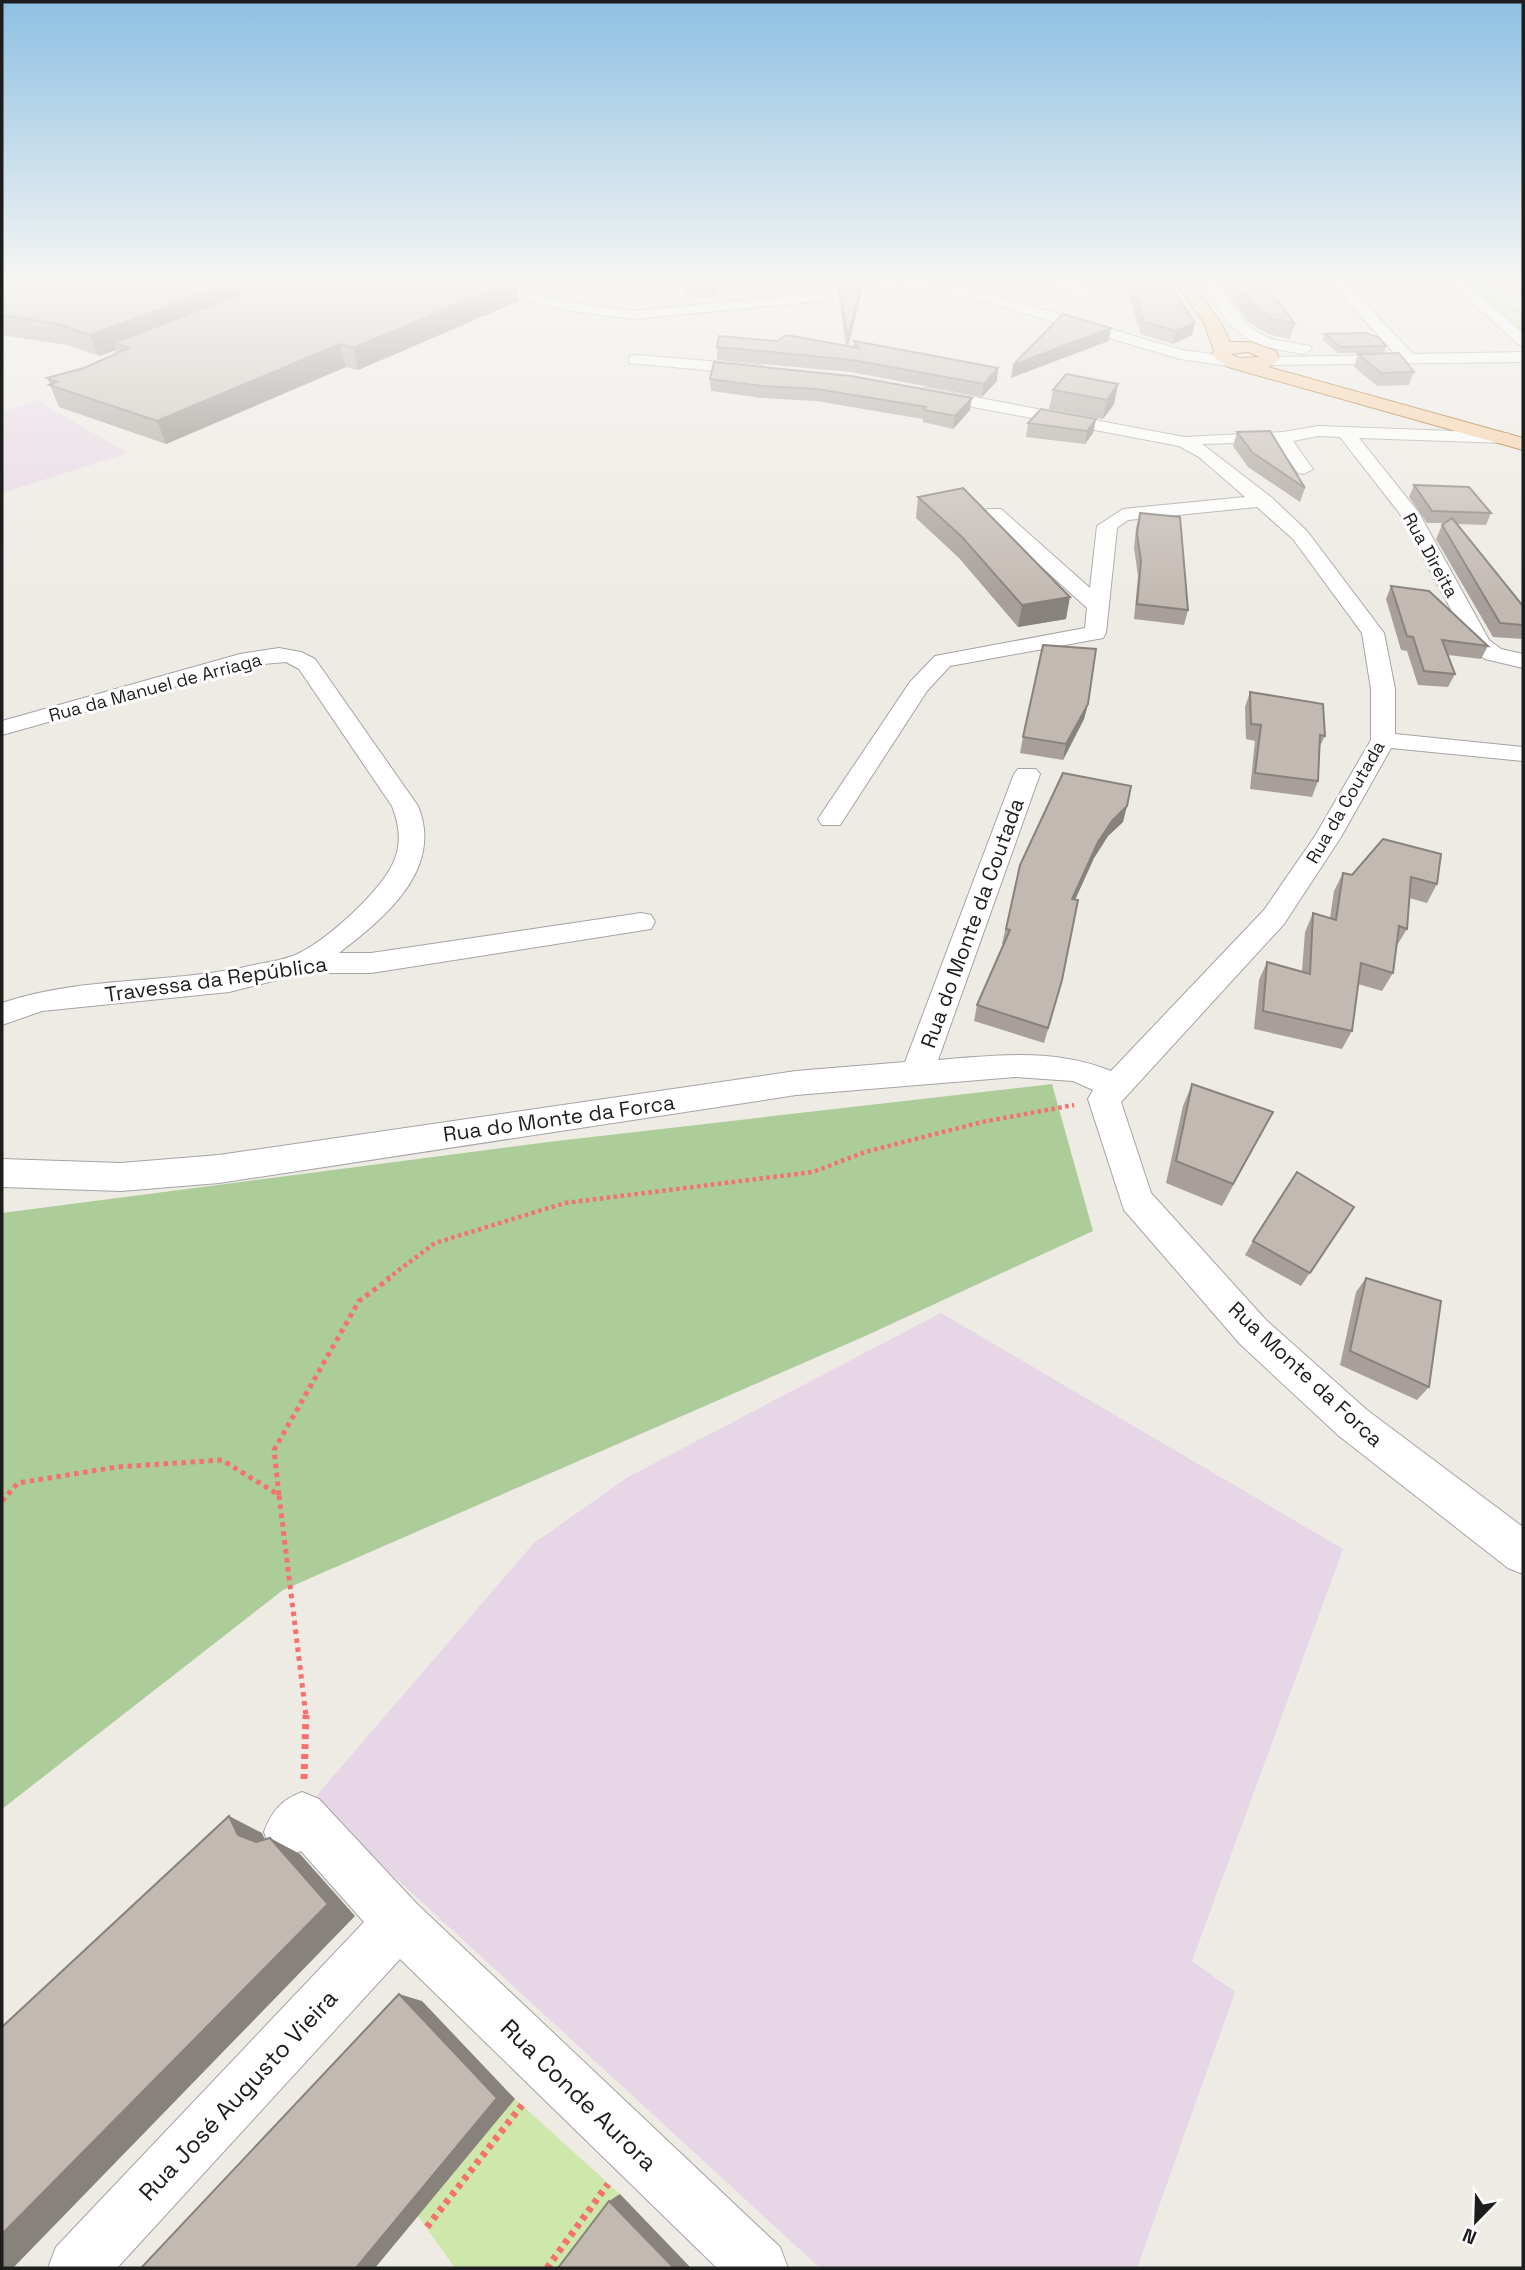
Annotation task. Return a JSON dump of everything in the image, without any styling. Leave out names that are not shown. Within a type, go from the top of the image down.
[{"type":"main road","points":[[1326,387],[1515,441]]},
{"type":"main road","points":[[1332,387],[1370,400]]},
{"type":"street","points":[[913,391],[1184,443],[1196,439],[1283,437],[1318,431],[1515,441]]},
{"type":"street","name":"Rua Direita","points":[[1346,433],[1409,513],[1480,644],[1493,654],[1523,661]]},
{"type":"street","points":[[1283,437],[1286,447],[1304,469]]},
{"type":"street","name":"Rua da Coutada","points":[[1109,1093],[1274,917],[1328,837],[1383,740],[1383,689],[1373,633],[1300,535],[1264,501],[1205,453],[1184,443]]},
{"type":"street","points":[[831,819],[918,687],[943,661],[1095,633],[1107,526],[1123,515],[1264,501]]},
{"type":"street","points":[[994,513],[1098,607]]},
{"type":"street","name":"Rua da Manuel de Arriaga","points":[[2,728],[248,659],[276,654],[293,655],[307,664],[405,806],[413,827],[411,854],[396,882],[358,926],[304,963]]},
{"type":"street","points":[[1383,740],[1523,754]]},
{"type":"street","name":"Rua do Monte da Coutada","points":[[917,1073],[1027,774]]},
{"type":"street","name":"Travessa da República","points":[[2,1014],[40,1000],[229,982],[304,963],[371,963],[641,922]]},
{"type":"street","name":"Rua do Monte da Forca","points":[[2,1173],[121,1177],[219,1169],[796,1083],[1015,1065],[1077,1070],[1109,1093]]},
{"type":"street","name":"Rua Monte da Forca","points":[[1109,1093],[1136,1200],[1253,1332],[1353,1423],[1523,1553]]},
{"type":"street","name":"Rua Conde Aurora","points":[[295,1824],[759,2268]]},
{"type":"street","name":"Rua José Augusto Vieira","points":[[76,2268],[399,1922]]},
{"type":"path","points":[[295,1824],[307,1721],[274,1450],[359,1301],[435,1243],[565,1203],[683,1186],[813,1172],[865,1152],[1109,1093]]},
{"type":"path","points":[[2,1501],[18,1483],[117,1467],[222,1460],[279,1495]]},
{"type":"path","points":[[427,2227],[522,2105]]},
{"type":"path","points":[[547,2268],[609,2183]]},
{"type":"shaded area","points":[[37,400],[128,453],[2,493],[2,412]]},
{"type":"shaded area","points":[[941,1313],[1343,1549],[1192,1961],[1235,1992],[1137,2268],[820,2268],[312,1801],[533,1544],[628,1477]]},
{"type":"green space","points":[[1052,1084],[1093,1231],[863,1337],[283,1590],[2,1809],[2,1213],[548,1142]]},
{"type":"green space","points":[[515,2099],[620,2194],[564,2268],[455,2268],[418,2216]]},
{"type":"building","points":[[55,387],[238,387],[157,421]]},
{"type":"building","points":[[779,387],[911,387],[972,398],[955,416],[924,410],[926,407],[817,389]]},
{"type":"building","points":[[1055,387],[1116,387],[1107,400],[1053,390]]},
{"type":"building","points":[[1041,409],[1096,419],[1087,431],[1028,423]]},
{"type":"building","points":[[1270,431],[1305,488],[1253,453],[1237,432]]},
{"type":"building","points":[[1414,485],[1469,487],[1491,513],[1432,511]]},
{"type":"building","points":[[963,488],[1070,597],[1022,605],[962,537],[918,497]]},
{"type":"building","points":[[1140,513],[1180,517],[1188,610],[1137,604],[1141,561],[1137,534]]},
{"type":"building","points":[[1452,518],[1523,606],[1523,625],[1500,623],[1442,525]]},
{"type":"building","points":[[1391,586],[1429,591],[1488,646],[1442,640],[1455,674],[1424,671],[1413,637],[1407,636]]},
{"type":"building","points":[[1043,645],[1096,649],[1088,704],[1066,744],[1023,737]]},
{"type":"building","points":[[1250,692],[1323,704],[1325,736],[1320,735],[1318,781],[1255,773],[1261,725],[1251,724]]},
{"type":"building","points":[[1063,773],[1131,786],[1127,806],[1112,821],[1098,842],[1072,899],[1078,900],[1062,980],[1048,1028],[977,1005],[1010,930],[1006,929],[1020,865]]},
{"type":"building","points":[[1383,839],[1441,854],[1437,884],[1411,877],[1407,929],[1399,926],[1393,973],[1361,963],[1352,1031],[1263,1011],[1267,962],[1310,974],[1313,913],[1336,920],[1343,873],[1352,875]]},
{"type":"building","points":[[1192,1084],[1273,1112],[1233,1184],[1176,1161]]},
{"type":"building","points":[[1297,1172],[1354,1207],[1310,1273],[1253,1241]]},
{"type":"building","points":[[1366,1278],[1441,1301],[1429,1387],[1350,1351]]},
{"type":"building","points":[[229,1816],[238,1835],[256,1842],[270,1838],[328,1904],[2,2234],[2,2027]]},
{"type":"building","points":[[399,1994],[497,2098],[356,2268],[141,2268]]},
{"type":"building","points":[[609,2201],[674,2268],[558,2268]]}]
